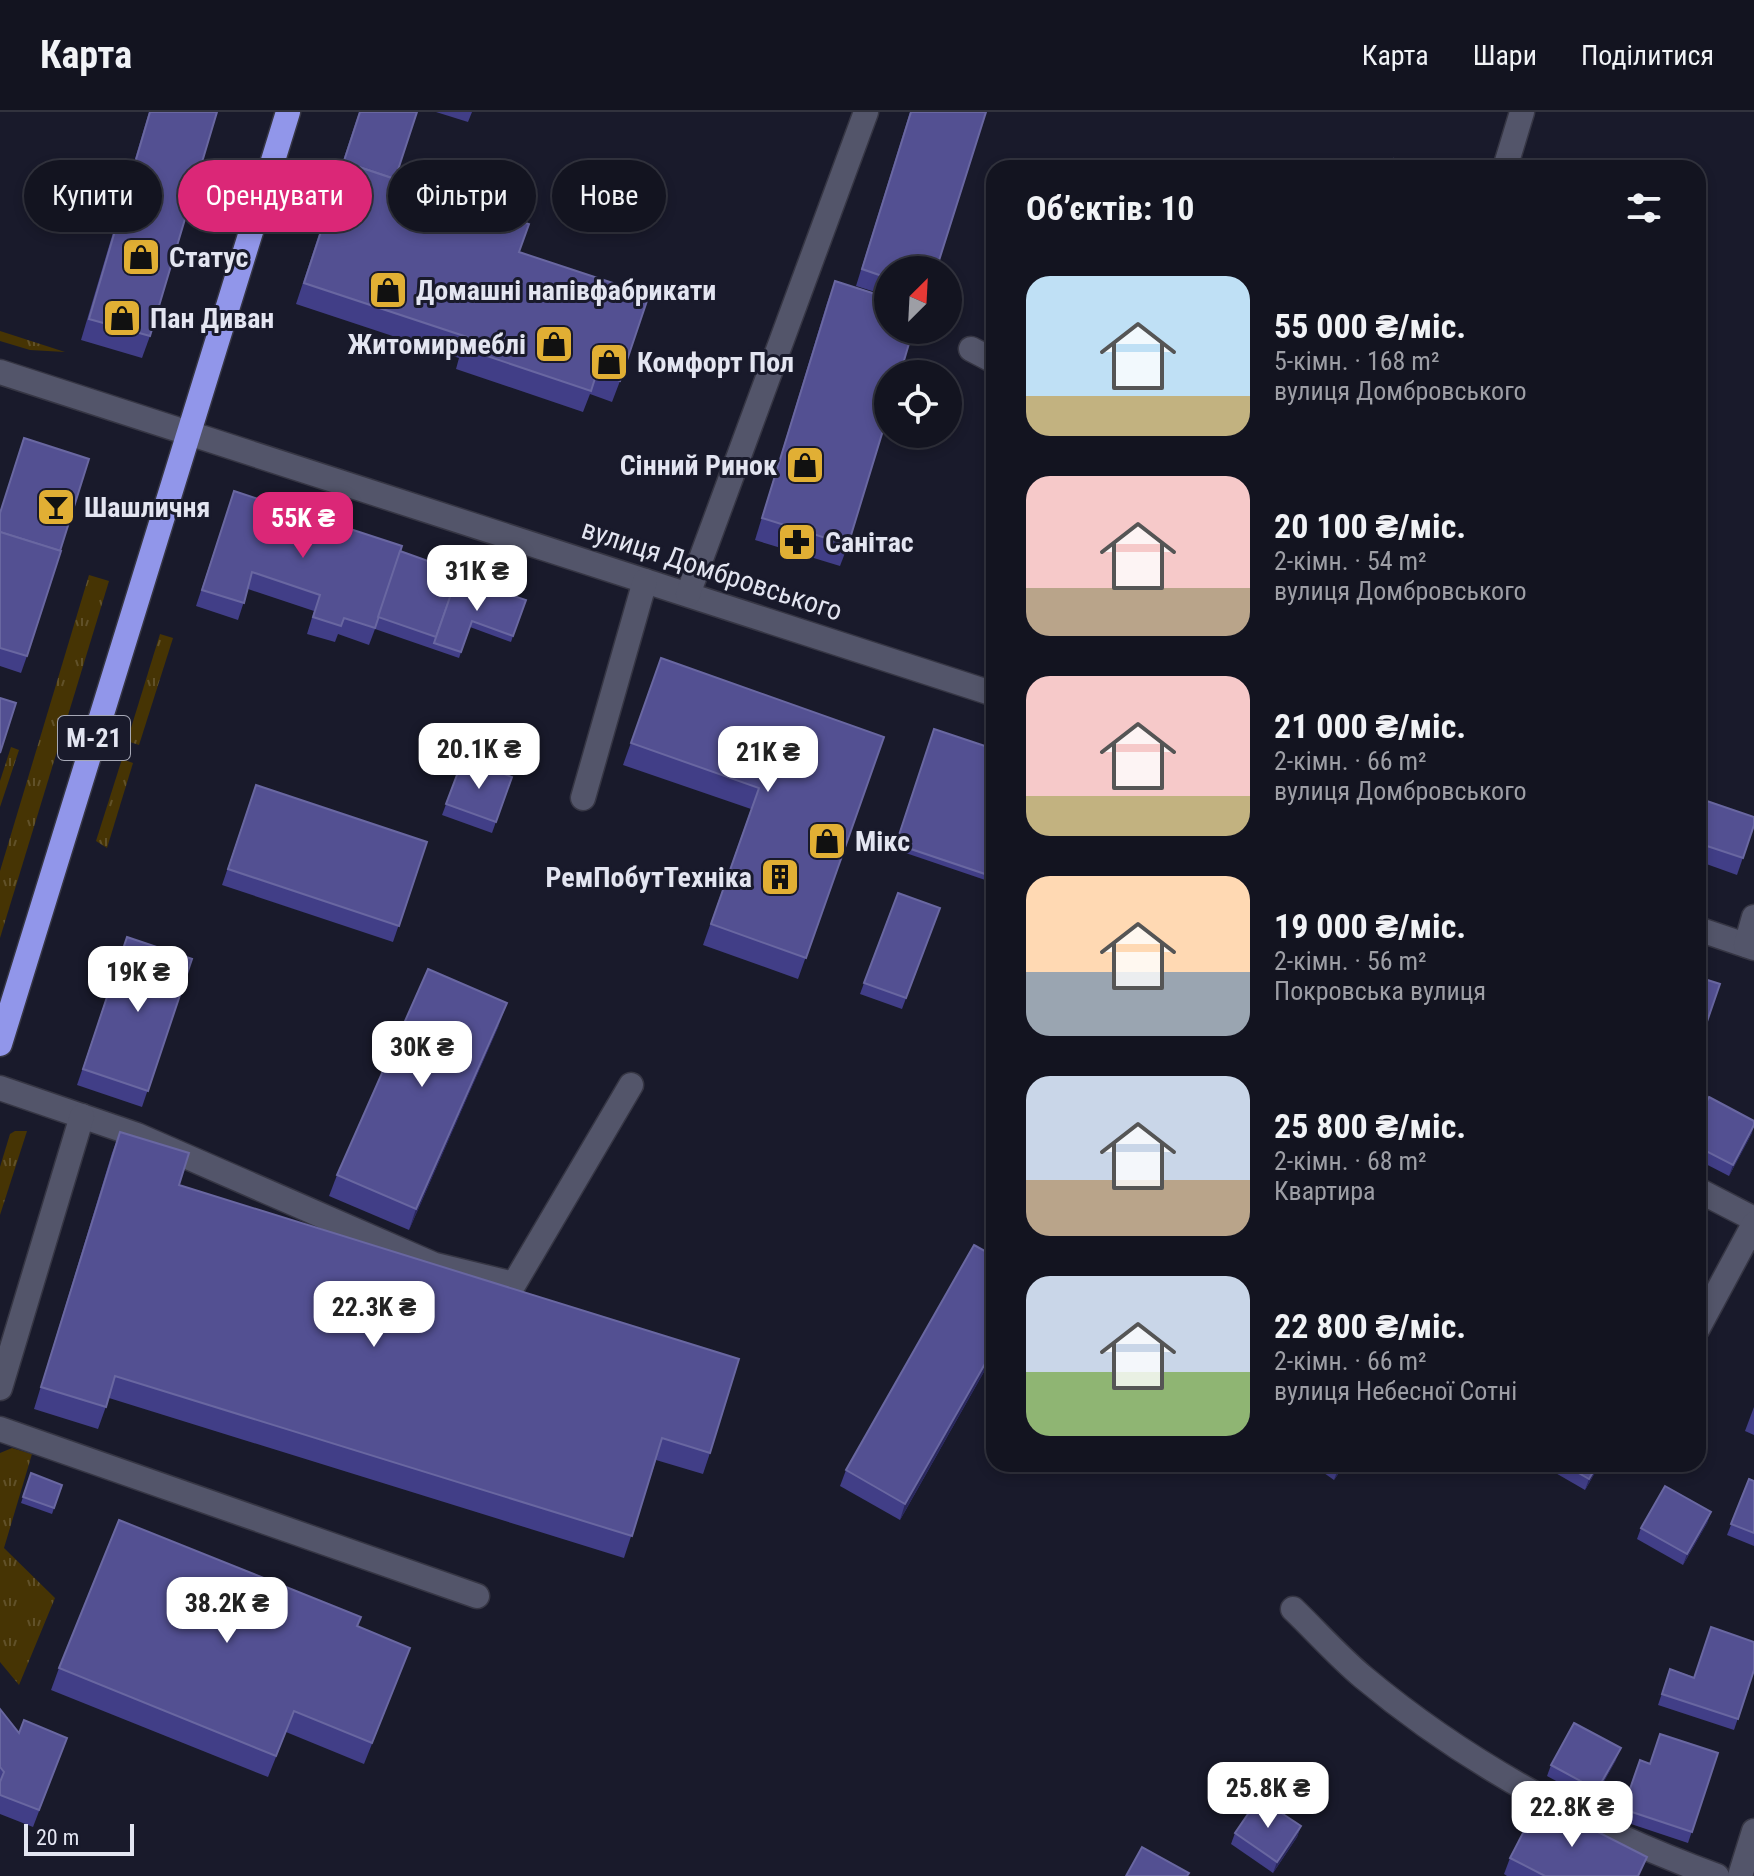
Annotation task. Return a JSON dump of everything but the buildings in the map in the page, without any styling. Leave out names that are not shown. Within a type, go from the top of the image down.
[{"type":"highway","name":"М-21","points":[[0,1044],[288,112]]},
{"type":"street","points":[[688,594],[866,112]]},
{"type":"street","points":[[1507,160],[1522,112]]},
{"type":"street","points":[[971,349],[986,357]]},
{"type":"street","name":"вулиця Домбровського","points":[[0,372],[986,691]]},
{"type":"street","points":[[583,798],[645,581]]},
{"type":"street","points":[[1706,932],[1750,947],[1754,917]]},
{"type":"street","points":[[0,1088],[137,1135],[435,1265],[514,1284],[631,1085]]},
{"type":"street","points":[[0,1388],[82,1116]]},
{"type":"street","points":[[1706,1194],[1754,1221],[1706,1313]]},
{"type":"street","points":[[0,1429],[477,1596]]},
{"type":"street","points":[[1293,1609],[1363,1677],[1496,1773],[1649,1852],[1717,1876]]},
{"type":"street","points":[[1740,1876],[1754,1831]]},
{"type":"green space","points":[[0,331],[65,352],[30,350],[0,341]]},
{"type":"green space","points":[[89,575],[109,581],[0,938],[0,871]]},
{"type":"green space","points":[[160,634],[173,638],[139,745],[127,741]]},
{"type":"green space","points":[[11,747],[19,750],[0,807],[0,781]]},
{"type":"green space","points":[[122,759],[133,763],[107,848],[96,841]]},
{"type":"green space","points":[[27,1131],[0,1215],[0,1167],[10,1134]]},
{"type":"green space","points":[[12,1448],[32,1454],[4,1548],[55,1598],[19,1685],[0,1662],[0,1453]]},
{"type":"place","name":"Статус","points":[[141,257]]},
{"type":"place","name":"Домашні напівфабрикати","points":[[388,290]]},
{"type":"place","name":"Пан Диван","points":[[122,318]]},
{"type":"place","name":"Житомирмеблі","points":[[554,344]]},
{"type":"place","name":"Комфорт Пол","points":[[609,362]]},
{"type":"place","name":"Сінний Ринок","points":[[805,465]]},
{"type":"place","name":"Шашличня","points":[[56,507]]},
{"type":"place","name":"Санітас","points":[[797,542]]},
{"type":"place","name":"Мікс","points":[[827,841]]},
{"type":"place","name":"РемПобутТехніка","points":[[780,877]]}]
